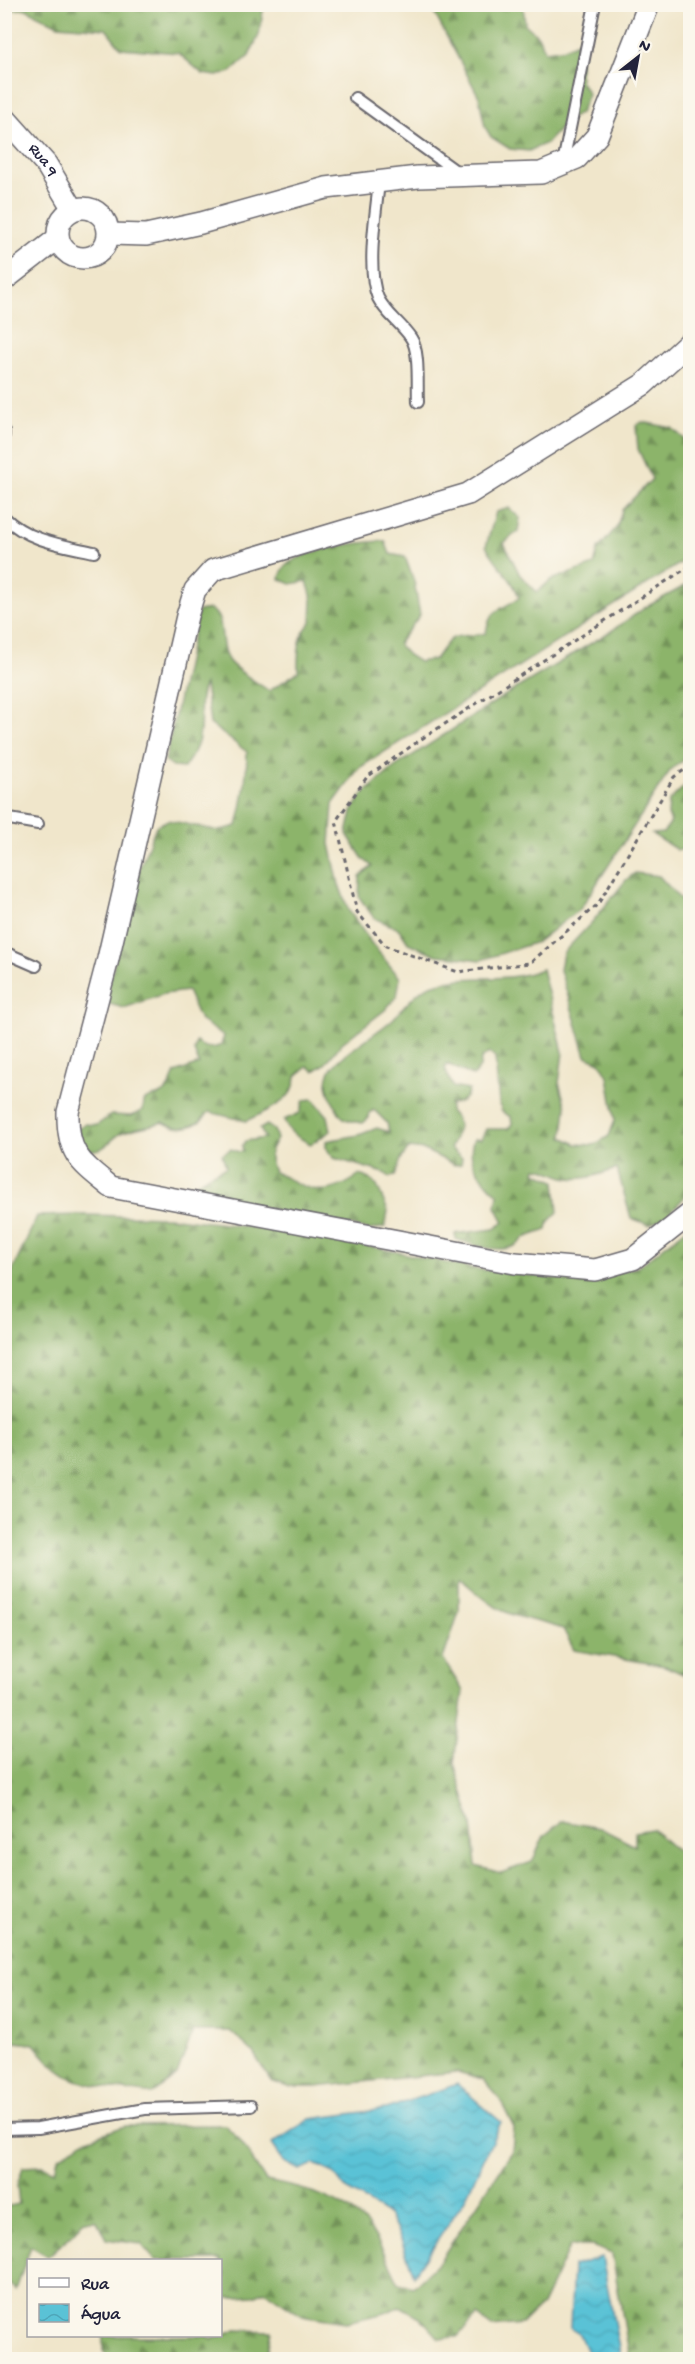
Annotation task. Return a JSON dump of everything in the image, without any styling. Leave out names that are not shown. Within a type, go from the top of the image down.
[{"type":"street","points":[[109,234],[146,236],[326,188],[418,177],[542,173],[577,158],[597,136],[649,4]]},
{"type":"street","name":"Rua 9","points":[[4,117],[46,164],[73,210]]},
{"type":"street","points":[[81,207],[97,211],[107,224],[109,234],[99,253],[83,258],[68,253],[58,238],[60,221],[73,210],[81,207]]},
{"type":"street","points":[[4,280],[58,238]]},
{"type":"street","points":[[690,342],[644,384],[468,494],[213,570],[195,590],[187,616],[108,959],[68,1112],[67,1135],[78,1158],[111,1187],[515,1263],[595,1270],[633,1258],[690,1214]]},
{"type":"lane","points":[[563,163],[595,4]]},
{"type":"lane","points":[[356,98],[463,176]]},
{"type":"lane","points":[[379,182],[372,261],[377,296],[387,312],[410,336],[415,345],[418,402]]},
{"type":"lane","points":[[4,517],[16,529],[28,536],[94,552]]},
{"type":"lane","points":[[4,818],[38,824]]},
{"type":"lane","points":[[4,952],[36,966]]},
{"type":"lane","points":[[4,2129],[38,2128],[145,2109],[252,2106]]},
{"type":"path","points":[[690,566],[423,738],[367,777],[336,821],[357,912],[386,946],[458,972],[530,963],[598,904],[674,777],[690,766]]},
{"type":"green space","points":[[4,5],[264,5],[259,35],[249,56],[231,72],[217,76],[203,74],[178,53],[121,48],[106,29],[58,25],[26,9],[5,10]]},
{"type":"green space","points":[[430,5],[523,5],[525,24],[538,36],[545,51],[562,49],[580,41],[580,80],[588,94],[580,113],[566,122],[547,143],[529,151],[510,149],[491,137],[485,127],[479,97]]},
{"type":"green space","points":[[642,422],[672,428],[690,444],[690,557],[359,768],[333,804],[330,844],[339,885],[349,911],[400,978],[397,996],[385,1010],[342,1043],[325,1064],[314,1071],[308,1066],[296,1076],[295,1085],[285,1099],[246,1121],[209,1112],[199,1122],[188,1127],[175,1127],[163,1122],[121,1133],[101,1149],[83,1149],[77,1129],[84,1124],[97,1125],[111,1115],[132,1116],[143,1110],[144,1101],[164,1093],[175,1073],[199,1064],[194,1051],[196,1042],[211,1048],[221,1045],[224,1036],[200,1020],[187,991],[164,994],[124,1008],[109,1004],[109,985],[135,880],[156,826],[168,820],[218,831],[237,826],[243,799],[247,752],[210,724],[205,684],[201,698],[200,735],[194,752],[184,768],[173,767],[165,761],[198,611],[210,609],[215,614],[221,625],[223,646],[228,660],[269,691],[298,672],[298,652],[301,639],[311,622],[312,598],[307,581],[291,584],[280,579],[284,568],[289,563],[310,553],[349,544],[385,541],[390,554],[405,557],[414,581],[420,615],[398,644],[408,655],[419,662],[435,659],[454,637],[486,633],[493,615],[519,598],[517,591],[486,546],[496,512],[509,508],[520,518],[518,531],[504,543],[520,575],[537,592],[551,580],[594,565],[598,549],[617,527],[622,510],[652,479],[638,449],[636,426]]},
{"type":"green space","points":[[690,583],[690,756],[671,769],[581,908],[537,942],[481,960],[437,955],[408,943],[399,929],[374,918],[359,897],[360,877],[372,866],[363,859],[347,834],[352,811],[364,793],[396,766],[504,696],[608,633],[646,607]]},
{"type":"green space","points":[[690,781],[690,850],[677,850],[652,834],[663,833],[671,822],[668,815],[669,801]]},
{"type":"green space","points":[[635,873],[659,876],[681,900],[690,906],[690,1191],[667,1216],[649,1225],[631,1218],[617,1169],[577,1179],[536,1168],[535,1172],[555,1181],[558,1212],[549,1221],[547,1230],[524,1238],[510,1248],[501,1249],[473,1245],[456,1239],[455,1234],[494,1229],[504,1222],[496,1207],[498,1194],[481,1176],[471,1155],[474,1139],[481,1139],[486,1129],[508,1129],[512,1124],[511,1117],[502,1112],[499,1103],[495,1058],[489,1053],[481,1059],[480,1067],[473,1076],[447,1064],[445,1069],[453,1087],[469,1090],[463,1100],[450,1104],[450,1111],[455,1116],[458,1129],[450,1148],[462,1158],[461,1164],[455,1165],[424,1150],[409,1148],[401,1159],[395,1176],[390,1177],[384,1173],[334,1158],[326,1148],[326,1141],[359,1135],[377,1128],[389,1132],[387,1123],[374,1110],[369,1113],[369,1118],[363,1123],[345,1119],[339,1113],[327,1081],[328,1074],[335,1064],[386,1025],[428,986],[461,979],[529,974],[542,969],[563,1052],[559,1083],[566,1107],[563,1137],[576,1144],[594,1145],[609,1136],[615,1120],[608,1076],[600,1062],[586,1056],[560,970],[563,953],[593,921],[626,880]]},
{"type":"green space","points":[[313,1099],[328,1116],[331,1131],[311,1144],[291,1132],[284,1120],[300,1113],[304,1100]]},
{"type":"green space","points":[[267,1125],[274,1130],[277,1139],[270,1155],[274,1172],[298,1184],[317,1190],[336,1188],[360,1175],[370,1179],[377,1186],[388,1211],[385,1227],[370,1230],[190,1193],[200,1180],[226,1167],[222,1154],[231,1149],[243,1151],[242,1146],[246,1141],[265,1138],[260,1129]]},
{"type":"green space","points":[[37,1216],[168,1217],[265,1229],[378,1248],[476,1269],[575,1281],[638,1267],[690,1226],[690,1677],[665,1666],[574,1650],[563,1629],[504,1611],[459,1578],[459,1612],[443,1659],[463,1691],[454,1763],[472,1824],[476,1866],[501,1873],[532,1862],[544,1836],[562,1821],[600,1828],[635,1846],[635,1832],[652,1829],[682,1855],[690,1857],[690,2359],[630,2359],[612,2254],[592,2246],[570,2246],[542,2305],[521,2324],[492,2327],[477,2316],[457,2337],[439,2338],[420,2317],[400,2306],[385,2313],[346,2322],[301,2315],[265,2291],[254,2296],[222,2298],[222,2259],[154,2259],[141,2244],[106,2239],[97,2221],[83,2221],[74,2233],[48,2256],[31,2246],[16,2290],[5,2281],[5,2207],[19,2204],[17,2185],[23,2167],[42,2166],[55,2171],[58,2158],[82,2141],[125,2126],[225,2125],[239,2139],[266,2181],[321,2195],[357,2215],[376,2237],[399,2283],[413,2287],[439,2262],[512,2152],[514,2128],[499,2098],[483,2079],[457,2072],[316,2087],[289,2087],[271,2081],[252,2051],[230,2031],[193,2031],[177,2075],[152,2094],[82,2082],[64,2074],[44,2057],[34,2044],[5,2041],[4,1290]]},
{"type":"green space","points":[[235,2330],[272,2331],[268,2350],[261,2359],[110,2359],[103,2351],[103,2337],[208,2337],[211,2340]]},
{"type":"water","points":[[457,2084],[501,2122],[464,2201],[414,2275],[401,2239],[389,2215],[345,2188],[334,2173],[314,2164],[299,2170],[284,2162],[272,2144],[310,2119],[386,2109]]},
{"type":"water","points":[[602,2257],[621,2359],[590,2359],[579,2334],[570,2328],[573,2266]]}]
